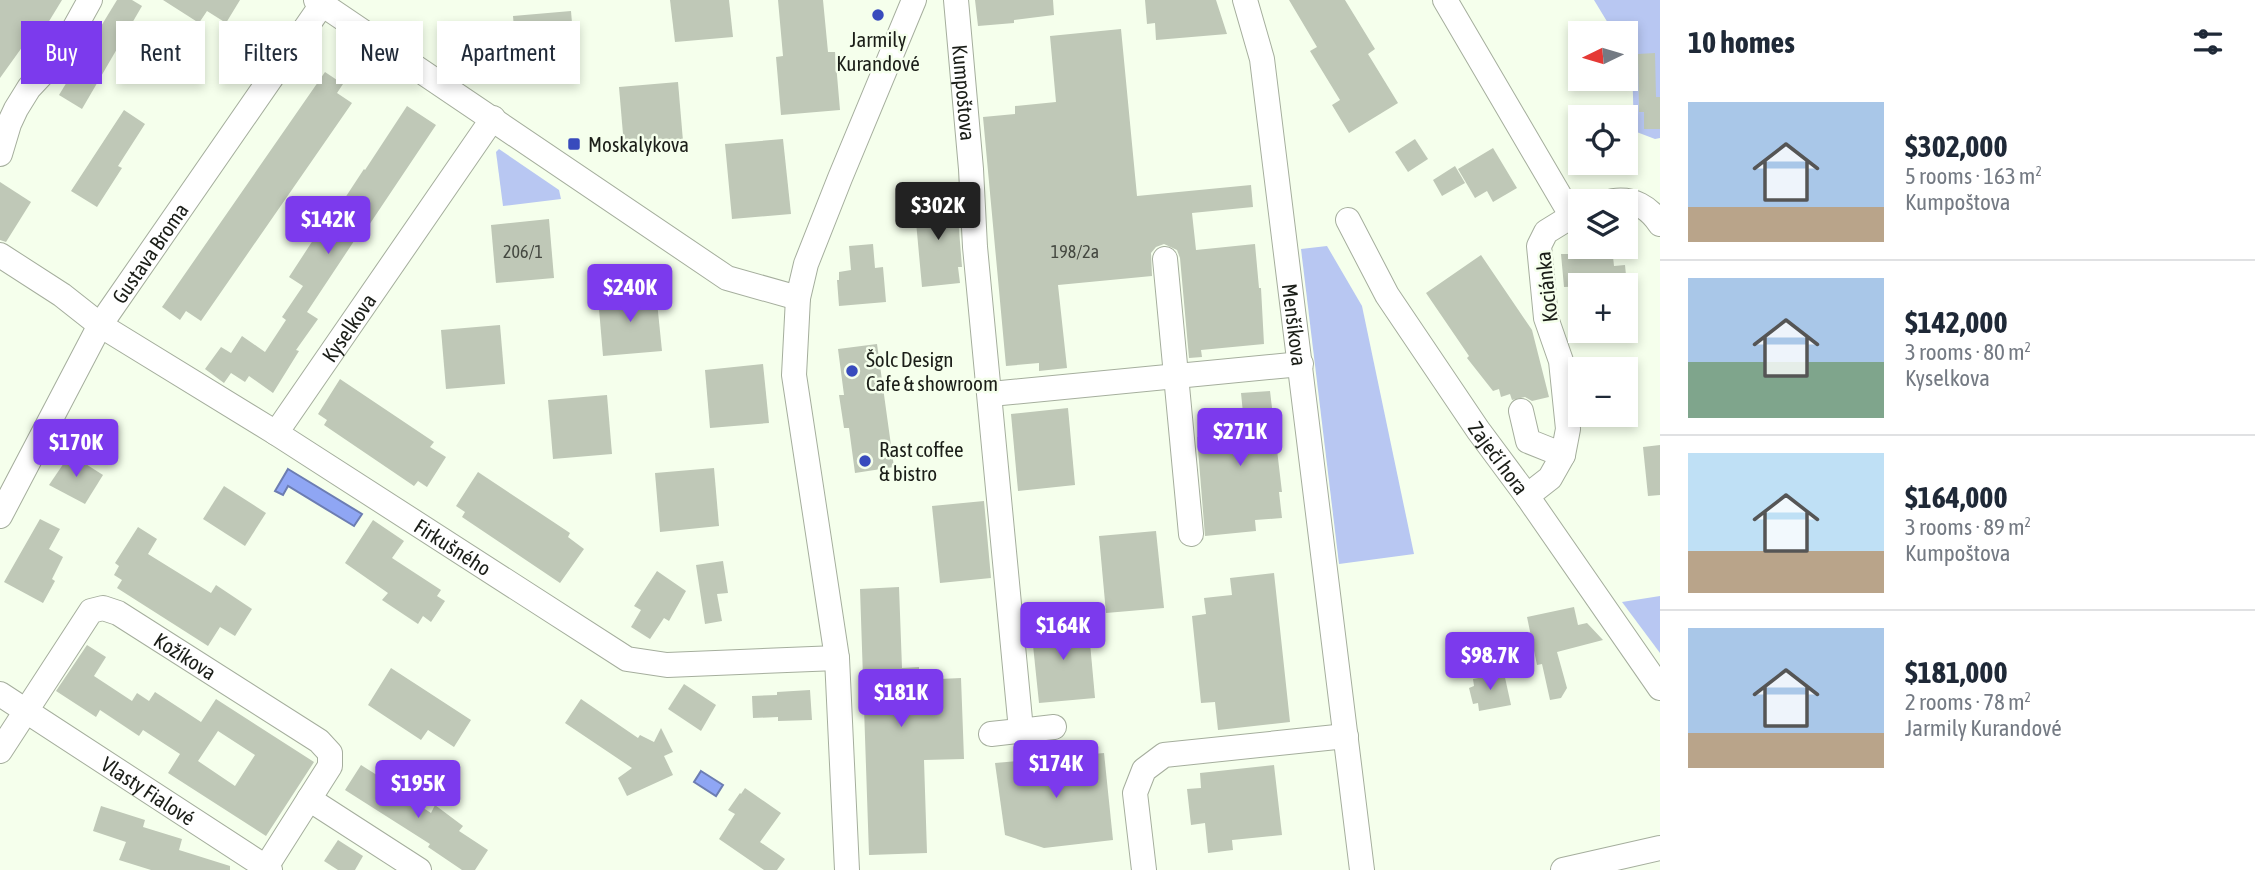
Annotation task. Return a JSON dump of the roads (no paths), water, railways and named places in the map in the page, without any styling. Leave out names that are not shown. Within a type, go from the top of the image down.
[{"type":"street","points":[[0,154],[16,109],[29,88],[59,56],[90,0]]},
{"type":"street","points":[[846,870],[837,658],[794,375],[798,298],[806,264],[914,0]]},
{"type":"street","name":"Kumpoštova","points":[[956,0],[975,247],[1021,730]]},
{"type":"street","name":"Menšíkova","points":[[1245,0],[1262,59],[1362,870]]},
{"type":"street","name":"Kociánka","points":[[1445,0],[1568,200]]},
{"type":"street","points":[[321,2],[727,278],[798,298]]},
{"type":"street","name":"Gustava Broma","points":[[0,516],[100,325],[321,2]]},
{"type":"street","name":"Kyselkova","points":[[276,433],[493,118]]},
{"type":"street","points":[[1638,203],[1654,214],[1660,224]]},
{"type":"street","name":"Kociánka","points":[[1527,496],[1550,478],[1563,455],[1568,429],[1561,361],[1546,318],[1539,246],[1546,232],[1568,218]]},
{"type":"street","name":"Zaječí hora","points":[[1348,220],[1387,295],[1478,430],[1660,688]]},
{"type":"street","points":[[0,255],[62,295],[100,325]]},
{"type":"street","points":[[1165,259],[1191,534]]},
{"type":"street","name":"Firkušného","points":[[100,325],[276,433],[627,659],[667,665],[837,658]]},
{"type":"street","points":[[990,394],[1301,364]]},
{"type":"street","points":[[1521,411],[1528,441],[1563,455]]},
{"type":"street","name":"Kožíkova","points":[[26,710],[91,611],[103,608],[118,613],[319,741],[330,753],[330,766],[268,869]]},
{"type":"street","name":"Vlasty Fialové","points":[[0,694],[268,869]]},
{"type":"street","points":[[0,751],[26,710]]},
{"type":"street","points":[[991,734],[1054,727]]},
{"type":"street","points":[[1144,870],[1135,793],[1144,770],[1164,755],[1346,736]]},
{"type":"street","points":[[309,799],[419,870]]},
{"type":"street","points":[[1563,870],[1609,865],[1660,848]]},
{"type":"water","points":[[288,469],[362,514],[354,526],[288,486],[283,495],[275,491]]},
{"type":"water","points":[[701,771],[723,785],[716,796],[694,782]]},
{"type":"place","name":"Jarmily Kurandové","points":[[878,15]]},
{"type":"place","name":"Moskalykova","points":[[574,144]]},
{"type":"place","name":"Šolc Design Cafe & showroom","points":[[852,371]]},
{"type":"place","name":"Rast coffee & bistro","points":[[865,461]]}]
